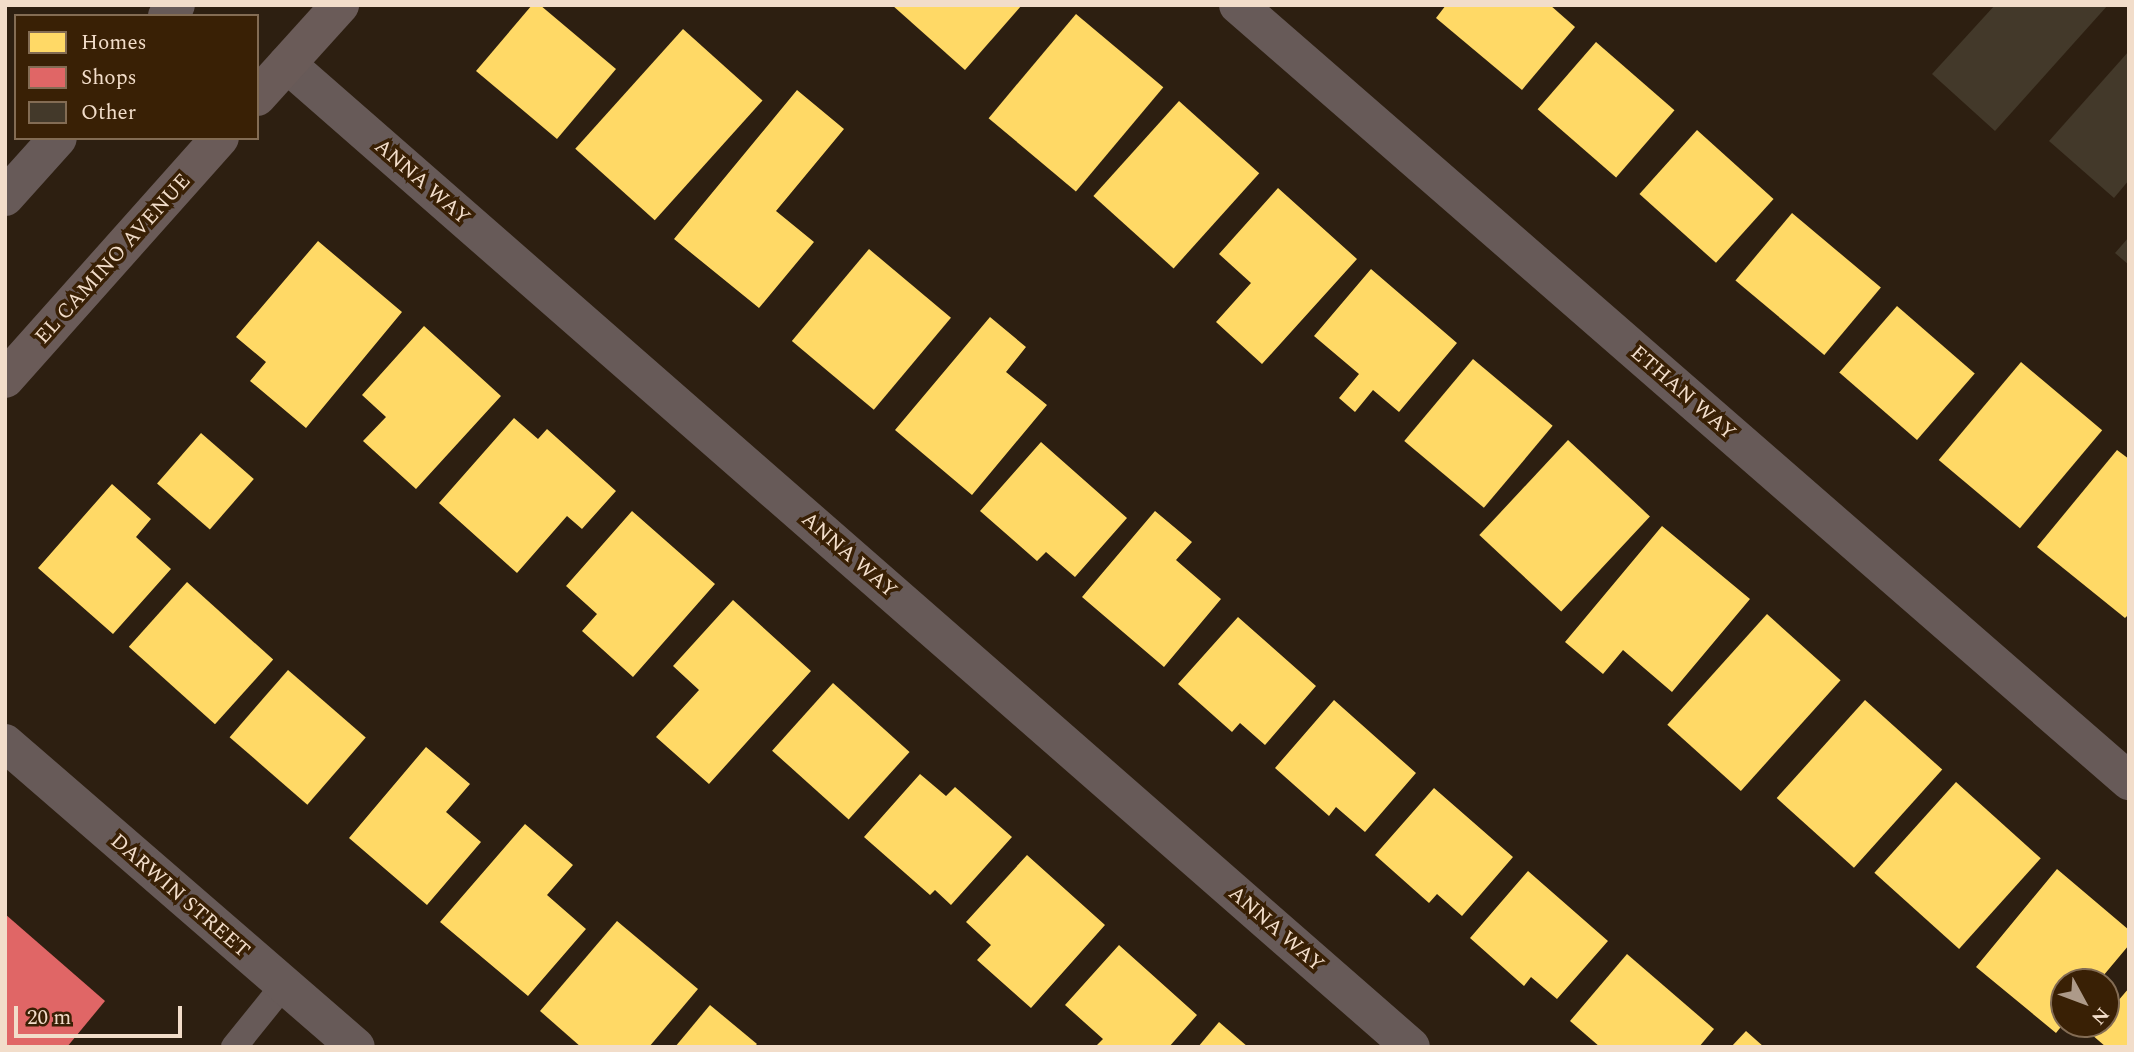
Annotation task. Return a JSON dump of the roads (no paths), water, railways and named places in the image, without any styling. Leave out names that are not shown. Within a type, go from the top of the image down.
[{"type":"main road","points":[[259,95],[340,5]]},
{"type":"main road","name":"EL CAMINO AVENUE","points":[[5,379],[218,140]]},
{"type":"street","name":"ETHAN WAY","points":[[1238,5],[2129,781]]},
{"type":"street","name":"ANNA WAY","points":[[287,64],[1411,1047]]},
{"type":"street","points":[[5,197],[56,140]]},
{"type":"street","name":"DARWIN STREET","points":[[5,743],[356,1047]]},
{"type":"lane","points":[[234,1047],[283,986]]}]
